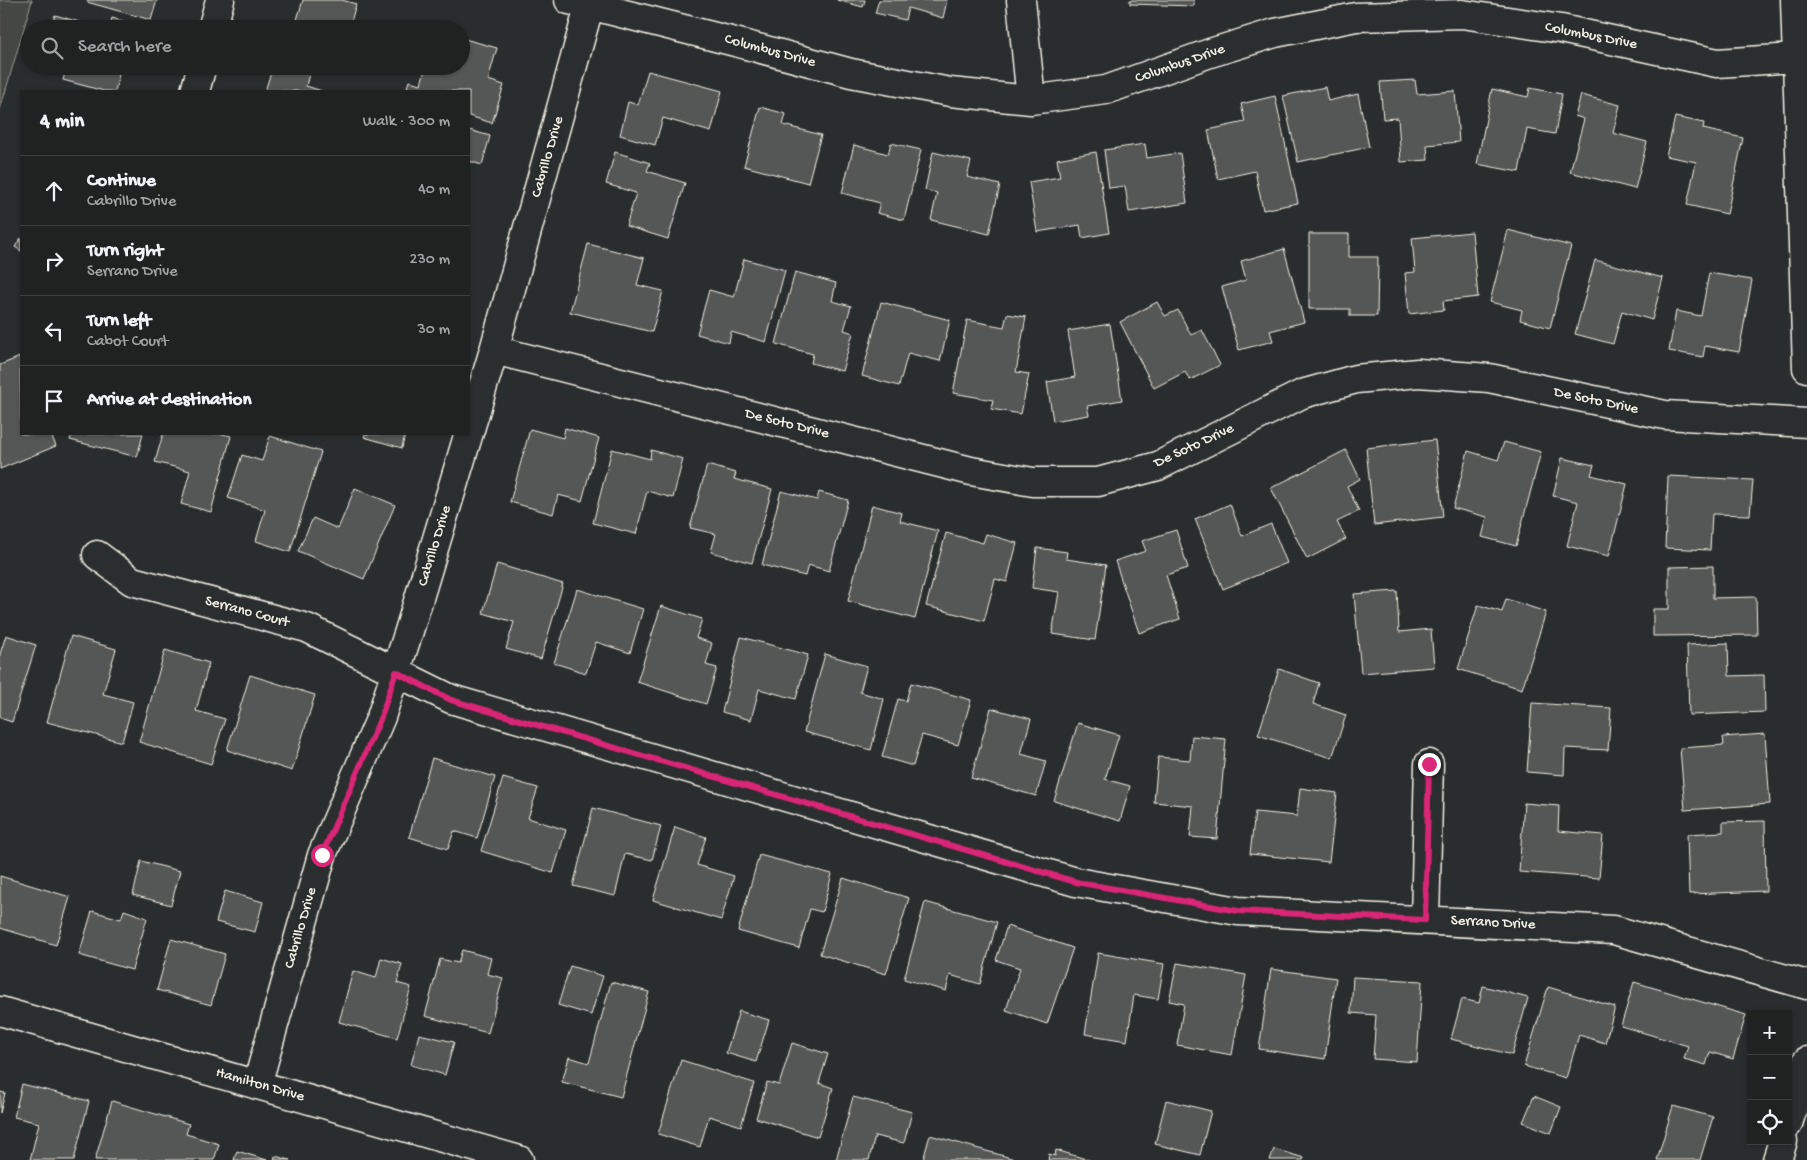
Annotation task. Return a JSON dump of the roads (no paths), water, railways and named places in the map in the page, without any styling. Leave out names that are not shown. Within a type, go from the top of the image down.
[{"type":"street","points":[[214,20],[220,0]]},
{"type":"street","points":[[1021,0],[1031,100]]},
{"type":"street","points":[[1795,0],[1807,368]]},
{"type":"street","name":"Columbus Drive","points":[[583,2],[851,73],[950,92],[1031,100],[1106,90],[1275,33],[1356,17],[1462,14],[1561,29],[1717,63],[1796,58]]},
{"type":"street","name":"Cabrillo Drive","points":[[470,429],[494,350],[583,2]]},
{"type":"street","points":[[195,90],[199,75]]},
{"type":"street","name":"De Soto Drive","points":[[494,350],[971,471],[1033,482],[1098,482],[1158,466],[1302,394],[1356,379],[1418,373],[1488,378],[1665,415],[1807,423]]},
{"type":"street","name":"Cabrillo Drive","points":[[257,1085],[322,855],[381,717],[468,435]]},
{"type":"street","name":"Serrano Court","points":[[97,555],[132,581],[307,628],[396,672]]},
{"type":"street","name":"Serrano Drive","points":[[396,672],[451,700],[1076,882],[1238,911],[1614,930],[1807,985]]},
{"type":"street","points":[[1425,920],[1429,764]]},
{"type":"street","name":"Hamilton Drive","points":[[0,1011],[520,1160]]},
{"type":"street","points":[[1792,1111],[1807,1061]]},
{"type":"street","points":[[1778,1160],[1782,1145]]}]
